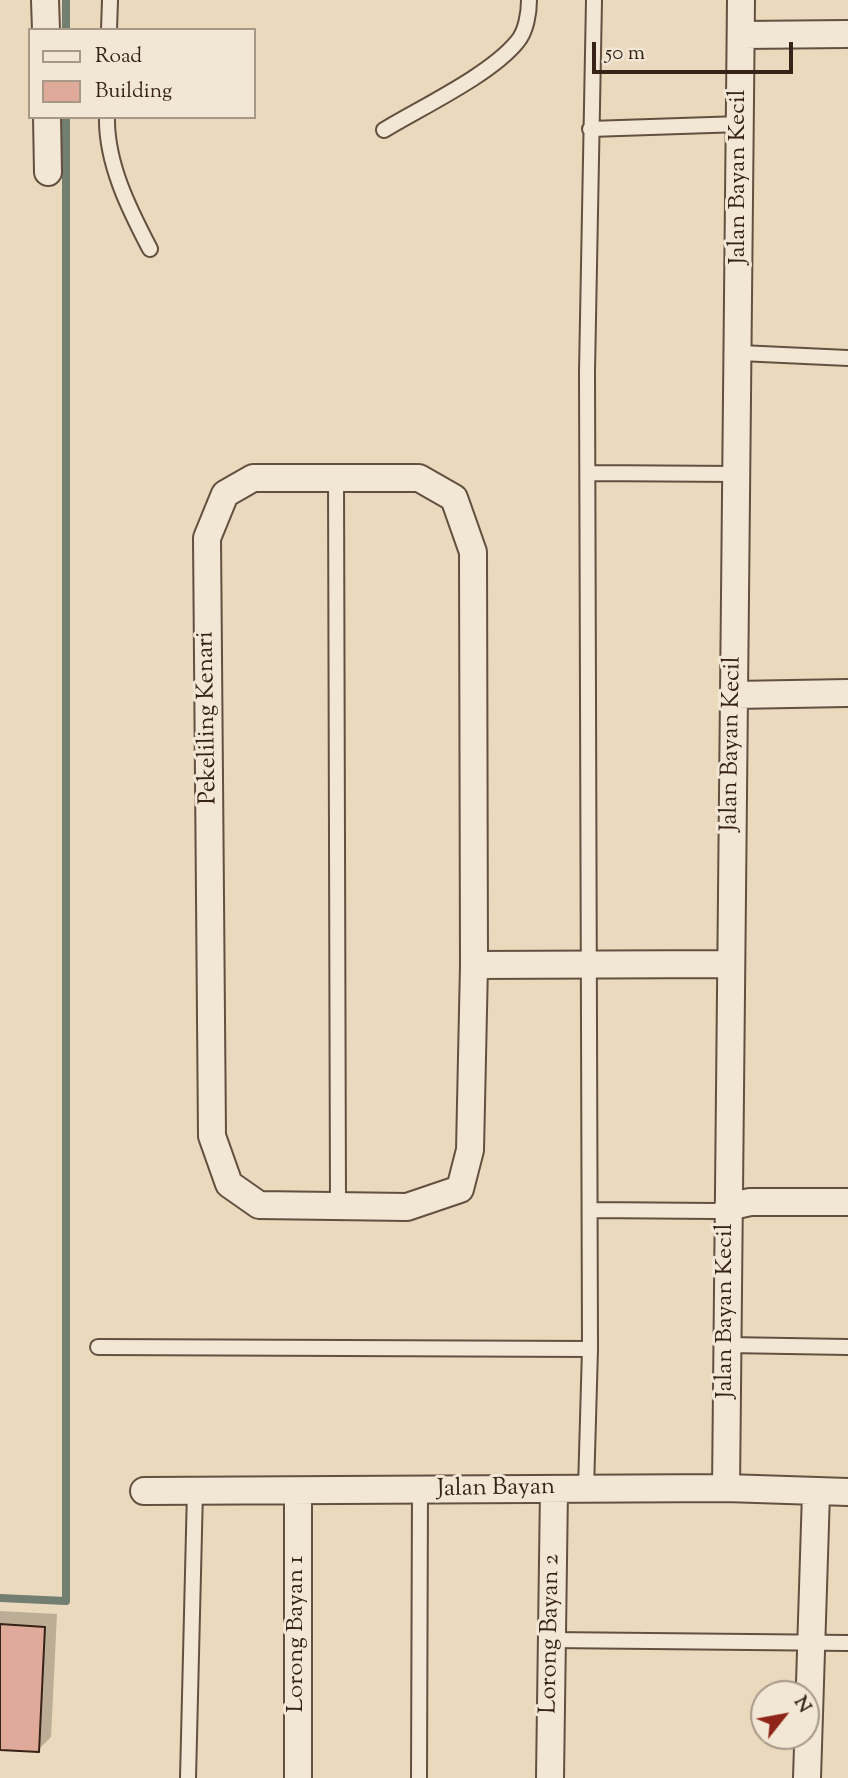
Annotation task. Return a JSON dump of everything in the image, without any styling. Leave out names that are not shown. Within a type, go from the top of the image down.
[{"type":"street","points":[[45,0],[46,28]]},
{"type":"street","name":"Jalan Bayan Kecil","points":[[726,1488],[740,353],[741,0]]},
{"type":"street","points":[[741,35],[848,34]]},
{"type":"street","points":[[47,119],[48,172]]},
{"type":"street","name":"Pekeliling Kenari","points":[[253,478],[336,478],[419,478],[454,498],[473,552],[474,965],[470,1150],[460,1189],[407,1207],[259,1205],[229,1184],[212,1136],[207,538],[225,494],[253,478]]},
{"type":"street","points":[[734,695],[848,693]]},
{"type":"street","points":[[474,965],[731,964]]},
{"type":"street","points":[[728,1207],[750,1202],[848,1202]]},
{"type":"street","name":"Jalan Bayan","points":[[144,1491],[726,1488],[848,1492]]},
{"type":"street","name":"Lorong Bayan 2","points":[[550,1778],[554,1489]]},
{"type":"street","name":"Lorong Bayan 1","points":[[298,1491],[298,1778]]},
{"type":"street","points":[[807,1778],[816,1493]]},
{"type":"lane","points":[[109,28],[110,0]]},
{"type":"lane","points":[[384,130],[481,72],[519,41],[529,12],[529,0]]},
{"type":"lane","points":[[586,1489],[590,1349],[588,473],[590,129],[594,0]]},
{"type":"lane","points":[[107,119],[107,132],[126,204],[150,249]]},
{"type":"lane","points":[[590,129],[741,124]]},
{"type":"lane","points":[[740,353],[848,358]]},
{"type":"lane","points":[[588,473],[737,474]]},
{"type":"lane","points":[[336,478],[338,1206]]},
{"type":"lane","points":[[590,1210],[716,1212],[728,1207]]},
{"type":"lane","points":[[727,1345],[848,1348]]},
{"type":"lane","points":[[98,1347],[590,1349]]},
{"type":"lane","points":[[419,1778],[420,1490]]},
{"type":"lane","points":[[188,1778],[195,1491]]},
{"type":"lane","points":[[551,1640],[848,1643]]},
{"type":"building","points":[[0,1624],[45,1627],[39,1752],[0,1750]]},
{"type":"waterway","points":[[66,0],[66,28]]},
{"type":"waterway","points":[[0,1598],[66,1601],[66,119]]}]
